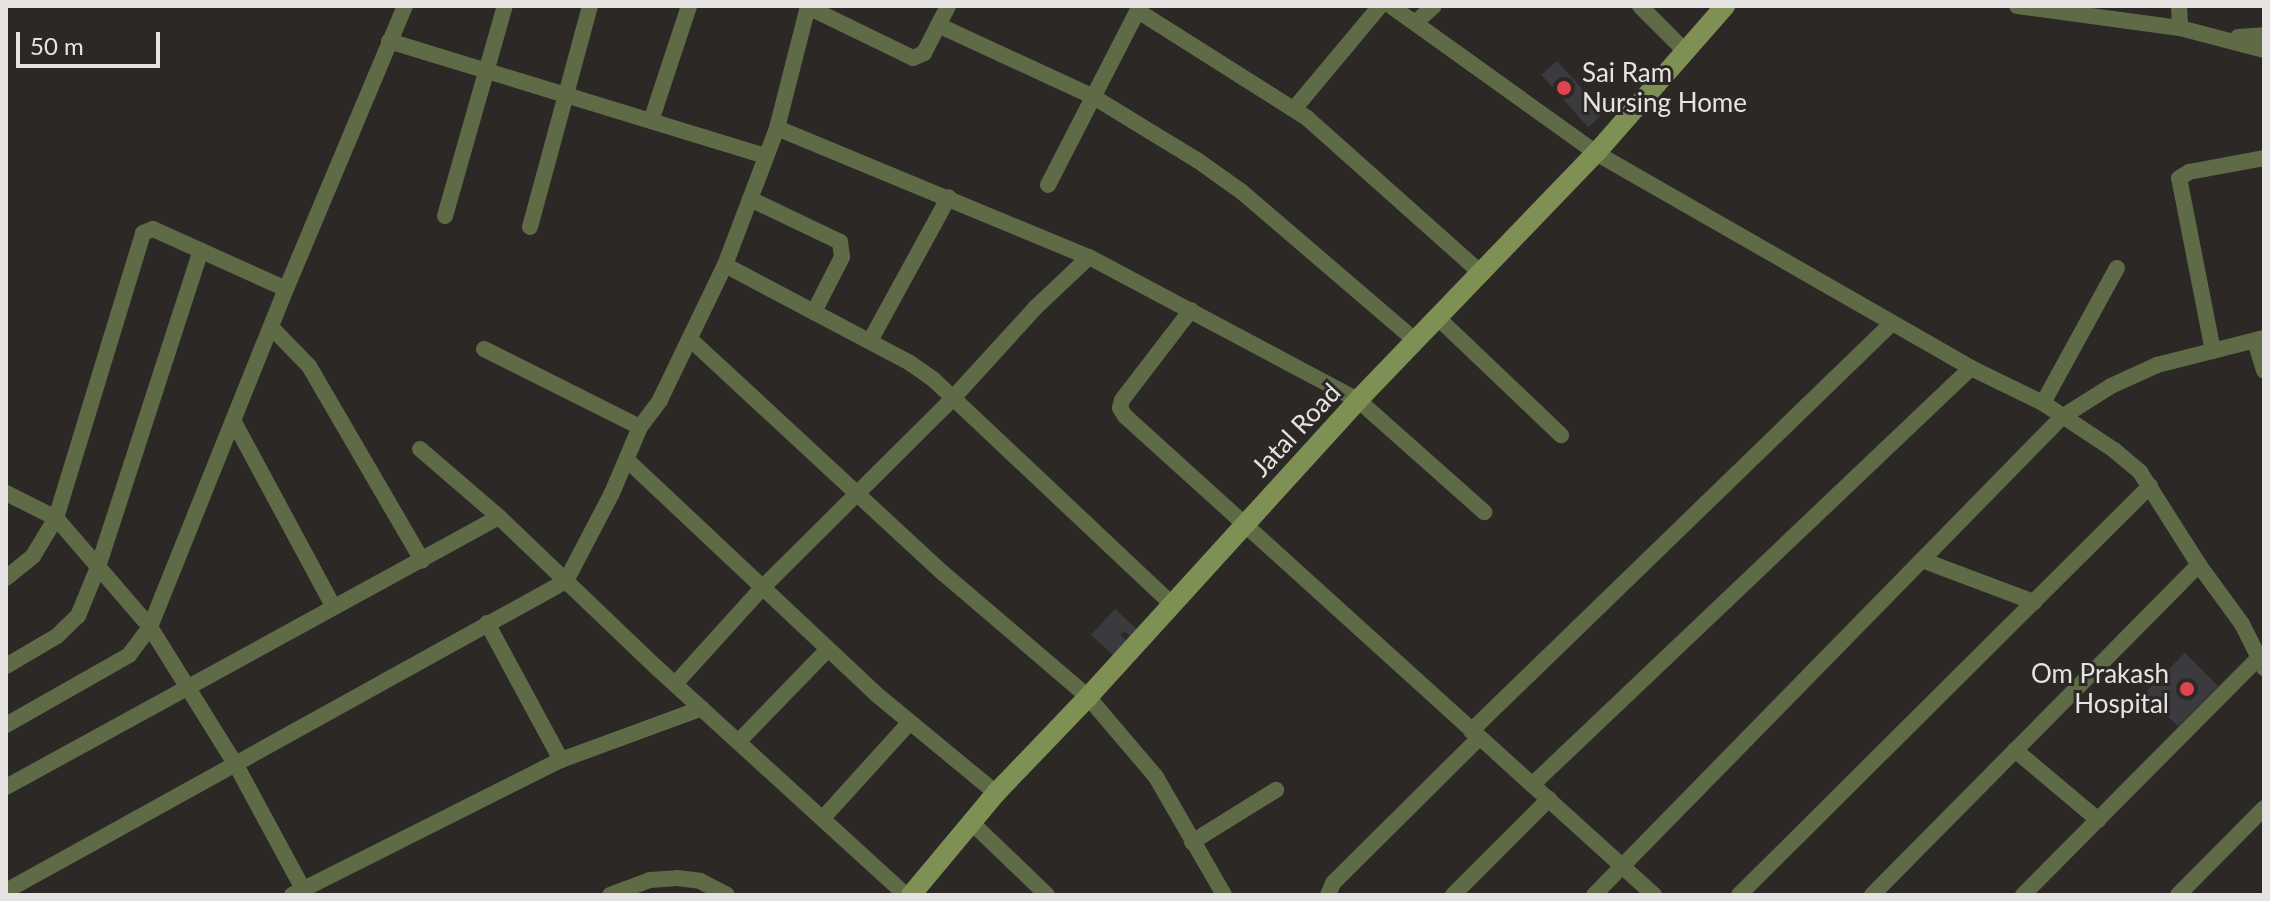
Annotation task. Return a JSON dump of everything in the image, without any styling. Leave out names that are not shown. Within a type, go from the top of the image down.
[{"type":"main road","name":"Jatal Road","points":[[908,895],[996,793],[1173,605],[1358,400],[1596,153],[1725,6]]},
{"type":"street","points":[[6,725],[129,655],[150,627],[286,289],[405,6]]},
{"type":"street","points":[[445,216],[505,6]]},
{"type":"street","points":[[530,227],[564,92],[590,6]]},
{"type":"street","points":[[651,121],[689,6]]},
{"type":"street","points":[[6,891],[566,581],[627,460],[640,427],[660,400],[725,265],[777,128],[808,6],[913,58],[924,53],[948,6]]},
{"type":"street","points":[[1294,109],[1380,6]]},
{"type":"street","points":[[1391,6],[1596,153],[1971,368],[2043,403],[2114,450],[2140,472],[2150,486],[2199,565],[2242,624],[2262,662],[2023,895]]},
{"type":"street","points":[[1415,23],[1434,6]]},
{"type":"street","points":[[1640,6],[1686,52]]},
{"type":"street","points":[[2017,6],[2069,10],[2180,28],[2264,50]]},
{"type":"street","points":[[2179,6],[2180,28]]},
{"type":"street","points":[[1048,185],[1139,8],[1294,109],[1346,151],[1481,273]]},
{"type":"street","points":[[938,25],[1092,96],[1242,192],[1416,341]]},
{"type":"street","points":[[2224,38],[2264,35]]},
{"type":"street","points":[[389,41],[766,156]]},
{"type":"street","points":[[777,128],[1089,257],[1358,400],[1484,512]]},
{"type":"street","points":[[2213,351],[2179,178],[2189,172],[2264,158]]},
{"type":"street","points":[[870,341],[949,197]]},
{"type":"street","points":[[750,199],[840,242],[842,257],[814,312]]},
{"type":"street","points":[[6,578],[33,556],[56,518],[143,233],[153,229],[286,289]]},
{"type":"street","points":[[6,666],[68,628],[78,616],[98,567],[201,250]]},
{"type":"street","points":[[675,684],[763,587],[953,398],[1036,307],[1089,257]]},
{"type":"street","points":[[725,265],[910,363],[953,398],[1173,605]]},
{"type":"street","points":[[2043,403],[2117,268]]},
{"type":"street","points":[[1191,310],[1129,390],[1120,408],[1243,526],[1654,895]]},
{"type":"street","points":[[1438,318],[1561,435]]},
{"type":"street","points":[[1328,895],[1333,883],[1475,734],[1892,323]]},
{"type":"street","points":[[272,328],[309,366],[422,560]]},
{"type":"street","points":[[690,339],[943,573],[1088,697],[1156,777],[1224,895]]},
{"type":"street","points":[[1594,895],[2062,417],[2131,376],[2260,340],[2264,371]]},
{"type":"street","points":[[484,349],[640,427]]},
{"type":"street","points":[[1532,785],[1971,368]]},
{"type":"street","points":[[234,422],[333,606]]},
{"type":"street","points":[[420,449],[499,517],[675,684],[908,895]]},
{"type":"street","points":[[627,460],[909,723],[996,793]]},
{"type":"street","points":[[1739,895],[2150,486]]},
{"type":"street","points":[[6,493],[56,518],[150,627],[190,686],[236,765],[297,892],[561,760],[702,708]]},
{"type":"street","points":[[6,787],[499,517]]},
{"type":"street","points":[[1922,560],[2034,602]]},
{"type":"street","points":[[1872,895],[2199,565]]},
{"type":"street","points":[[487,623],[561,760]]},
{"type":"street","points":[[739,741],[828,649]]},
{"type":"street","points":[[823,818],[909,723]]},
{"type":"street","points":[[2015,750],[2098,820]]},
{"type":"street","points":[[1192,842],[1276,790]]},
{"type":"street","points":[[1453,895],[1549,799]]},
{"type":"street","points":[[2178,895],[2264,808]]},
{"type":"street","points":[[971,822],[1047,895]]},
{"type":"street","points":[[610,895],[650,880],[677,878],[700,881],[727,895]]},
{"type":"building","points":[[1557,61],[1604,113],[1588,127],[1541,75]]},
{"type":"building","points":[[1115,609],[1140,632],[1133,639],[1124,631],[1120,635],[1129,643],[1116,658],[1091,635]]},
{"type":"building","points":[[2185,653],[2218,686],[2178,727],[2145,693]]},
{"type":"place","name":"Sai Ram Nursing Home","points":[[1564,88]]},
{"type":"place","name":"Om Prakash Hospital","points":[[2187,689]]}]
